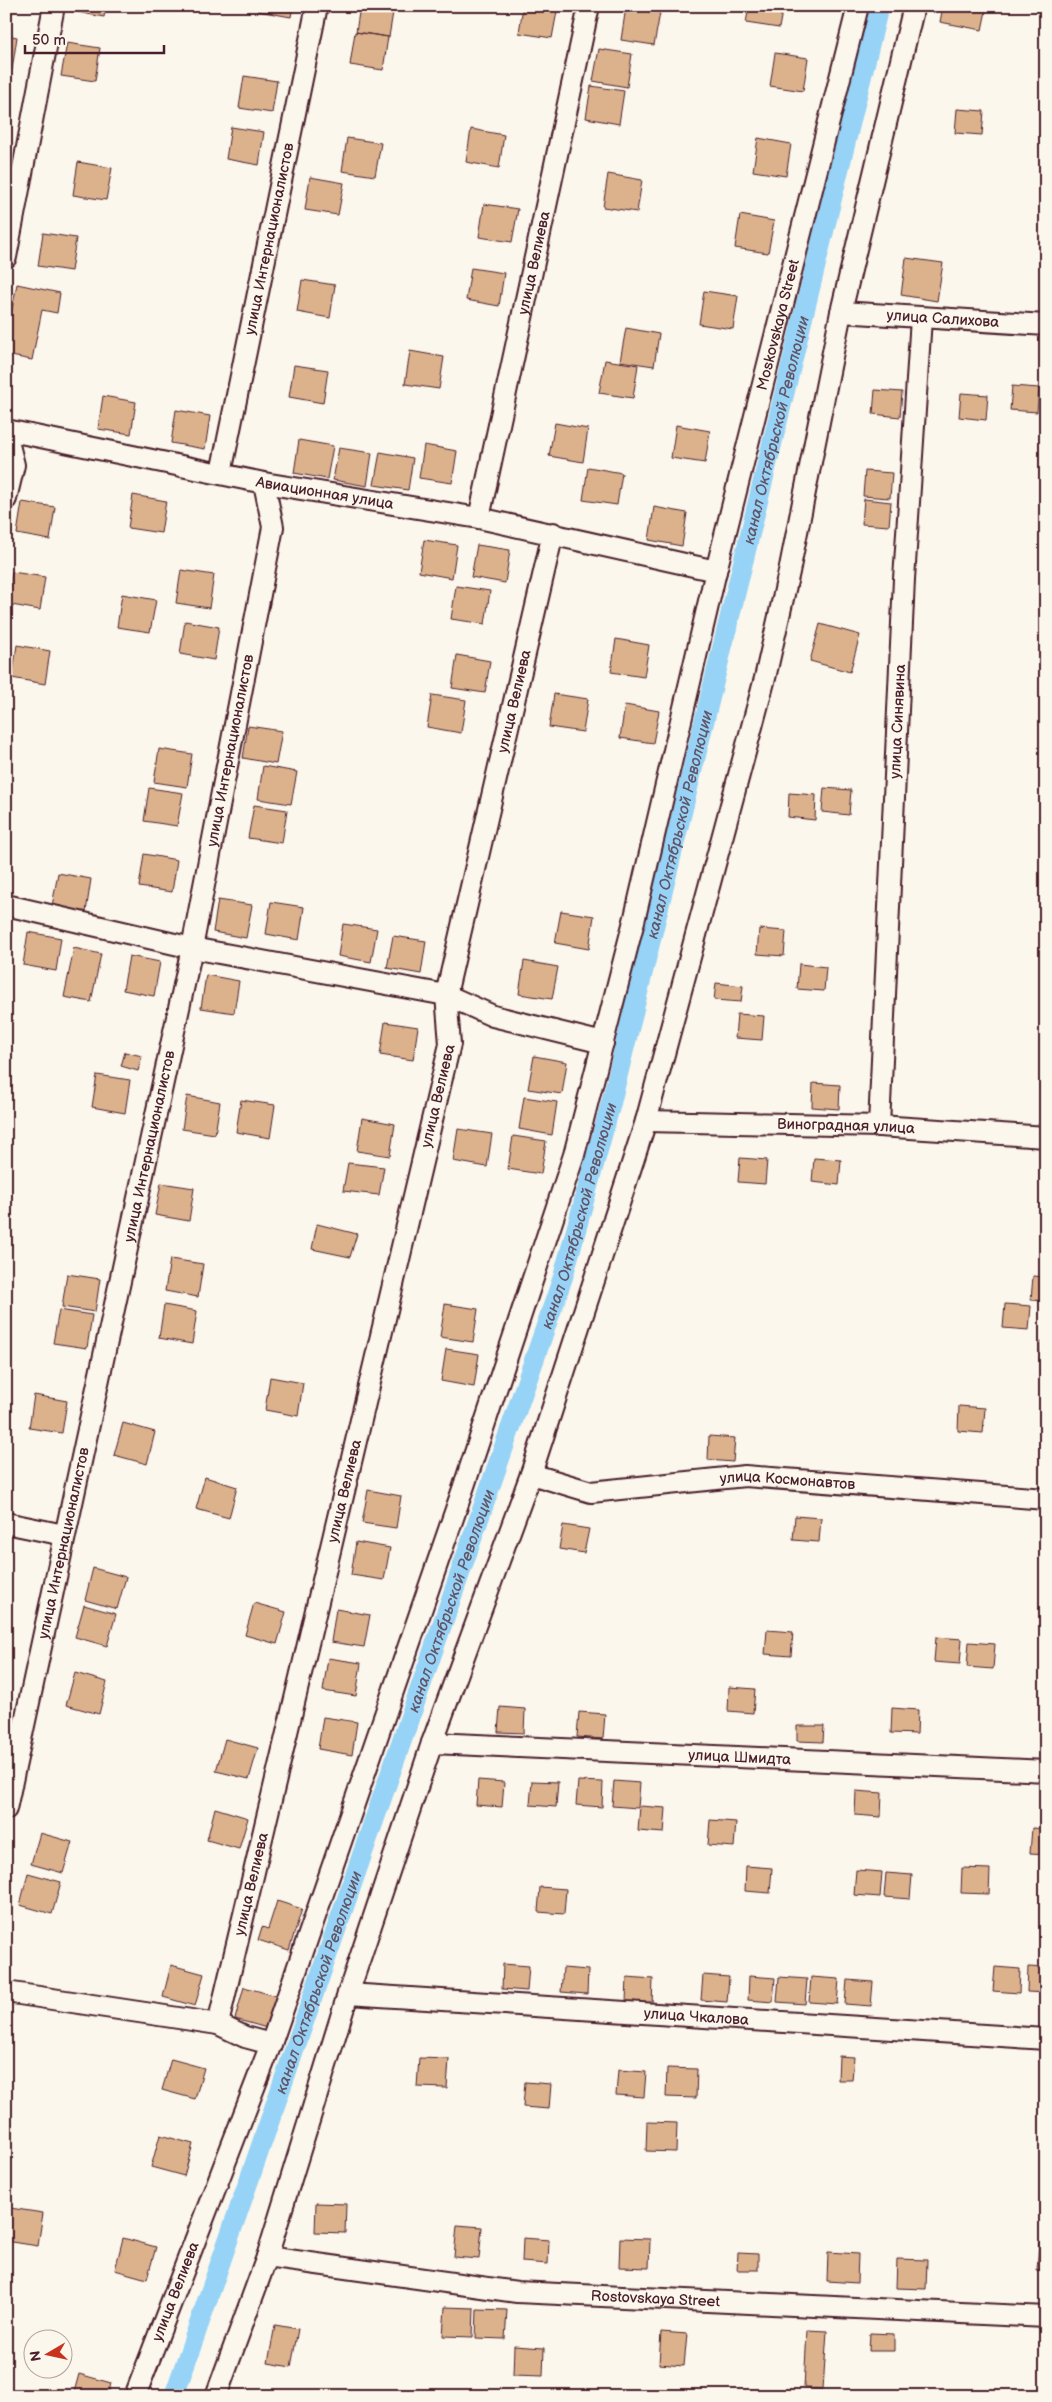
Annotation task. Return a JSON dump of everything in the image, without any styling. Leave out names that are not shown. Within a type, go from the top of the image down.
[{"type":"street","points":[[6,257],[54,6]]},
{"type":"street","name":"улица Интернационалистов","points":[[221,473],[317,6]]},
{"type":"street","name":"улица Велиева","points":[[479,518],[589,6]]},
{"type":"street","name":"Moskovskaya Street","points":[[603,1044],[635,917],[716,571],[858,6]]},
{"type":"street","points":[[216,2396],[267,2257],[348,1994],[432,1743],[531,1474],[646,1121],[765,678],[789,572],[841,312],[914,6]]},
{"type":"street","name":"улица Салихова","points":[[841,312],[1046,325]]},
{"type":"street","name":"улица Синявина","points":[[879,1126],[904,578],[921,318]]},
{"type":"street","points":[[6,431],[14,465],[6,499]]},
{"type":"street","name":"Авиационная улица","points":[[6,431],[264,483],[479,518],[716,571]]},
{"type":"street","name":"улица Интернационалистов","points":[[6,1809],[192,948],[273,527],[264,483]]},
{"type":"street","name":"улица Велиева","points":[[218,2024],[450,1044],[446,995],[552,533]]},
{"type":"street","points":[[6,906],[192,948],[446,995],[493,1016],[603,1044]]},
{"type":"street","name":"улица Велиева","points":[[135,2396],[271,2044],[463,1488],[571,1165],[603,1044]]},
{"type":"street","name":"Виноградная улица","points":[[646,1121],[879,1126],[1046,1137]]},
{"type":"street","name":"улица Космонавтов","points":[[531,1474],[591,1492],[745,1476],[1046,1499]]},
{"type":"street","points":[[6,1523],[64,1535]]},
{"type":"street","name":"улица Шмидта","points":[[432,1743],[1046,1770]]},
{"type":"street","points":[[6,1992],[218,2024],[245,2037],[271,2044]]},
{"type":"street","name":"улица Чкалова","points":[[348,1994],[1046,2039]]},
{"type":"street","name":"Rostovskaya Street","points":[[267,2257],[517,2292],[1046,2318]]},
{"type":"building","points":[[72,6],[106,6],[104,17],[71,11]]},
{"type":"building","points":[[258,6],[293,6],[291,17],[258,11]]},
{"type":"building","points":[[360,6],[394,6],[389,37],[356,32]]},
{"type":"building","points":[[523,6],[558,6],[552,38],[519,33]]},
{"type":"building","points":[[749,6],[783,6],[779,28],[746,23]]},
{"type":"building","points":[[943,6],[987,6],[982,30],[940,22]]},
{"type":"building","points":[[626,7],[660,13],[654,45],[621,40]]},
{"type":"building","points":[[355,32],[388,37],[383,70],[350,65]]},
{"type":"building","points":[[6,35],[17,37],[12,70],[6,69]]},
{"type":"building","points":[[67,43],[100,48],[95,81],[61,76]]},
{"type":"building","points":[[599,49],[632,54],[627,87],[593,81]]},
{"type":"building","points":[[775,53],[808,58],[803,91],[770,86]]},
{"type":"building","points":[[244,76],[277,81],[272,113],[239,108]]},
{"type":"building","points":[[591,86],[624,91],[619,124],[586,118]]},
{"type":"building","points":[[957,109],[984,111],[982,135],[955,133]]},
{"type":"building","points":[[231,127],[264,132],[259,165],[226,159]]},
{"type":"building","points":[[471,129],[504,135],[499,168],[466,162]]},
{"type":"building","points":[[347,138],[381,143],[375,176],[342,171]]},
{"type":"building","points":[[758,138],[791,144],[786,176],[753,171]]},
{"type":"building","points":[[78,162],[112,168],[106,200],[73,195]]},
{"type":"building","points":[[608,174],[642,180],[637,212],[603,207]]},
{"type":"building","points":[[310,177],[344,183],[338,215],[305,210]]},
{"type":"building","points":[[484,204],[518,209],[512,242],[479,237]]},
{"type":"building","points":[[740,215],[774,221],[768,253],[735,248]]},
{"type":"building","points":[[43,233],[76,238],[71,271],[38,266]]},
{"type":"building","points":[[906,258],[943,263],[937,301],[901,295]]},
{"type":"building","points":[[471,268],[504,273],[499,306],[466,300]]},
{"type":"building","points":[[302,280],[335,285],[330,318],[297,312]]},
{"type":"building","points":[[17,284],[60,293],[57,313],[42,310],[32,360],[6,355],[6,338]]},
{"type":"building","points":[[704,291],[738,296],[733,329],[699,324]]},
{"type":"building","points":[[626,328],[659,334],[654,366],[620,361]]},
{"type":"building","points":[[410,351],[444,357],[439,389],[405,384]]},
{"type":"building","points":[[605,360],[638,365],[633,398],[599,393]]},
{"type":"building","points":[[294,365],[328,370],[323,403],[289,397]]},
{"type":"building","points":[[1012,386],[1039,388],[1037,412],[1010,410]]},
{"type":"building","points":[[875,390],[902,392],[900,417],[873,414]]},
{"type":"building","points":[[961,393],[988,395],[986,420],[959,417]]},
{"type":"building","points":[[103,396],[136,402],[131,434],[98,429]]},
{"type":"building","points":[[176,410],[210,416],[205,449],[171,443]]},
{"type":"building","points":[[555,423],[588,429],[583,462],[549,456]]},
{"type":"building","points":[[676,425],[710,431],[705,463],[671,458]]},
{"type":"building","points":[[299,440],[333,446],[327,479],[294,473]]},
{"type":"building","points":[[424,445],[457,451],[452,483],[419,478]]},
{"type":"building","points":[[339,448],[372,453],[367,486],[333,480]]},
{"type":"building","points":[[380,452],[413,458],[408,490],[374,485]]},
{"type":"building","points":[[588,467],[622,473],[617,505],[583,500]]},
{"type":"building","points":[[865,471],[892,473],[890,498],[863,496]]},
{"type":"building","points":[[133,495],[166,501],[161,533],[128,528]]},
{"type":"building","points":[[864,499],[891,502],[889,526],[862,524]]},
{"type":"building","points":[[22,502],[55,507],[50,540],[17,534]]},
{"type":"building","points":[[654,507],[687,513],[682,546],[649,540]]},
{"type":"building","points":[[424,540],[457,545],[452,578],[419,572]]},
{"type":"building","points":[[477,545],[510,550],[505,583],[471,577]]},
{"type":"building","points":[[181,570],[214,575],[209,608],[176,603]]},
{"type":"building","points":[[12,572],[45,577],[40,610],[6,604]]},
{"type":"building","points":[[456,586],[490,591],[485,624],[451,619]]},
{"type":"building","points":[[122,594],[156,600],[150,632],[117,627]]},
{"type":"building","points":[[185,621],[219,627],[214,660],[180,654]]},
{"type":"building","points":[[820,624],[860,635],[850,672],[810,661]]},
{"type":"building","points":[[616,639],[649,645],[644,677],[611,672]]},
{"type":"building","points":[[17,645],[50,651],[45,684],[12,678]]},
{"type":"building","points":[[457,655],[490,661],[485,693],[452,688]]},
{"type":"building","points":[[554,694],[588,699],[583,732],[549,727]]},
{"type":"building","points":[[432,695],[466,700],[461,733],[427,727]]},
{"type":"building","points":[[625,705],[659,711],[653,743],[620,738]]},
{"type":"building","points":[[248,726],[282,731],[276,764],[243,758]]},
{"type":"building","points":[[159,749],[192,754],[187,787],[154,782]]},
{"type":"building","points":[[263,766],[297,772],[291,804],[258,799]]},
{"type":"building","points":[[149,788],[183,793],[177,826],[144,821]]},
{"type":"building","points":[[824,788],[851,790],[849,815],[822,812]]},
{"type":"building","points":[[789,793],[816,795],[815,820],[788,817]]},
{"type":"building","points":[[254,805],[287,810],[282,843],[248,838]]},
{"type":"building","points":[[144,854],[177,860],[172,892],[139,887]]},
{"type":"building","points":[[58,873],[91,879],[86,912],[52,906]]},
{"type":"building","points":[[218,900],[252,905],[246,938],[213,932]]},
{"type":"building","points":[[271,902],[304,907],[299,940],[266,934]]},
{"type":"building","points":[[561,911],[594,916],[589,949],[555,943]]},
{"type":"building","points":[[343,924],[377,929],[371,962],[338,956]]},
{"type":"building","points":[[759,929],[786,931],[784,956],[757,954]]},
{"type":"building","points":[[28,932],[61,938],[56,971],[23,965]]},
{"type":"building","points":[[393,936],[426,941],[421,974],[387,968]]},
{"type":"building","points":[[74,948],[101,954],[91,1002],[64,997]]},
{"type":"building","points":[[129,956],[160,962],[154,996],[123,990]]},
{"type":"building","points":[[524,961],[558,967],[552,999],[519,994]]},
{"type":"building","points":[[799,964],[826,967],[824,991],[797,989]]},
{"type":"building","points":[[206,975],[239,981],[234,1013],[201,1008]]},
{"type":"building","points":[[716,983],[743,986],[741,1002],[714,1000]]},
{"type":"building","points":[[737,1014],[764,1016],[762,1040],[735,1038]]},
{"type":"building","points":[[385,1022],[418,1027],[413,1060],[380,1055]]},
{"type":"building","points":[[125,1052],[142,1056],[138,1071],[121,1066]]},
{"type":"building","points":[[534,1056],[567,1062],[562,1094],[528,1089]]},
{"type":"building","points":[[97,1075],[130,1080],[125,1113],[92,1107]]},
{"type":"building","points":[[813,1083],[840,1085],[839,1109],[812,1107]]},
{"type":"building","points":[[187,1096],[220,1102],[215,1134],[182,1129]]},
{"type":"building","points":[[524,1097],[557,1102],[552,1135],[519,1129]]},
{"type":"building","points":[[241,1100],[275,1105],[270,1138],[236,1132]]},
{"type":"building","points":[[362,1118],[395,1124],[390,1156],[357,1151]]},
{"type":"building","points":[[458,1129],[492,1134],[487,1167],[453,1161]]},
{"type":"building","points":[[513,1136],[546,1141],[541,1174],[508,1169]]},
{"type":"building","points":[[740,1158],[767,1160],[765,1184],[738,1182]]},
{"type":"building","points":[[814,1158],[841,1160],[839,1185],[812,1182]]},
{"type":"building","points":[[348,1163],[384,1167],[379,1195],[343,1191]]},
{"type":"building","points":[[161,1183],[194,1188],[189,1221],[155,1215]]},
{"type":"building","points":[[317,1224],[357,1234],[350,1257],[312,1249]]},
{"type":"building","points":[[170,1259],[203,1264],[198,1297],[165,1291]]},
{"type":"building","points":[[67,1274],[100,1279],[95,1312],[62,1307]]},
{"type":"building","points":[[1033,1276],[1046,1277],[1046,1301],[1031,1300]]},
{"type":"building","points":[[445,1304],[478,1309],[473,1342],[440,1337]]},
{"type":"building","points":[[1005,1304],[1031,1306],[1029,1330],[1003,1328]]},
{"type":"building","points":[[164,1305],[197,1311],[192,1344],[159,1338]]},
{"type":"building","points":[[59,1310],[92,1315],[87,1348],[53,1343]]},
{"type":"building","points":[[1041,1342],[1046,1342],[1046,1367],[1040,1366]]},
{"type":"building","points":[[446,1349],[479,1354],[474,1387],[441,1381]]},
{"type":"building","points":[[270,1377],[303,1383],[298,1416],[265,1410]]},
{"type":"building","points":[[34,1395],[67,1401],[62,1433],[29,1428]]},
{"type":"building","points":[[959,1406],[985,1408],[983,1433],[958,1431]]},
{"type":"building","points":[[123,1423],[155,1432],[147,1464],[114,1455]]},
{"type":"building","points":[[709,1436],[735,1438],[733,1462],[708,1460]]},
{"type":"building","points":[[205,1477],[237,1487],[229,1518],[196,1509]]},
{"type":"building","points":[[368,1490],[401,1496],[396,1528],[362,1523]]},
{"type":"building","points":[[795,1516],[821,1518],[819,1542],[793,1540]]},
{"type":"building","points":[[563,1525],[589,1529],[584,1553],[559,1549]]},
{"type":"building","points":[[356,1542],[390,1548],[384,1580],[351,1575]]},
{"type":"building","points":[[93,1568],[126,1577],[117,1609],[85,1600]]},
{"type":"building","points":[[254,1603],[286,1612],[277,1644],[245,1635]]},
{"type":"building","points":[[84,1605],[116,1614],[107,1646],[75,1637]]},
{"type":"building","points":[[336,1609],[370,1615],[364,1647],[331,1642]]},
{"type":"building","points":[[767,1630],[793,1632],[791,1656],[765,1654]]},
{"type":"building","points":[[936,1637],[962,1639],[960,1664],[934,1662]]},
{"type":"building","points":[[969,1642],[995,1644],[993,1669],[967,1667]]},
{"type":"building","points":[[328,1658],[361,1663],[356,1696],[323,1691]]},
{"type":"building","points":[[75,1673],[107,1682],[99,1714],[66,1705]]},
{"type":"building","points":[[729,1687],[755,1689],[753,1713],[728,1711]]},
{"type":"building","points":[[500,1707],[525,1709],[524,1733],[498,1732]]},
{"type":"building","points":[[892,1708],[918,1710],[917,1734],[891,1733]]},
{"type":"building","points":[[579,1712],[605,1714],[603,1739],[577,1737]]},
{"type":"building","points":[[323,1717],[357,1722],[352,1755],[318,1749]]},
{"type":"building","points":[[797,1726],[824,1726],[823,1742],[797,1741]]},
{"type":"building","points":[[225,1739],[258,1748],[249,1779],[216,1771]]},
{"type":"building","points":[[478,1780],[504,1782],[502,1807],[476,1805]]},
{"type":"building","points":[[532,1781],[558,1782],[556,1807],[530,1805]]},
{"type":"building","points":[[578,1781],[603,1782],[602,1807],[576,1805]]},
{"type":"building","points":[[614,1781],[640,1783],[638,1808],[612,1806]]},
{"type":"building","points":[[856,1791],[882,1793],[881,1817],[855,1815]]},
{"type":"building","points":[[640,1806],[666,1808],[664,1833],[638,1831]]},
{"type":"building","points":[[215,1808],[248,1818],[239,1849],[207,1840]]},
{"type":"building","points":[[710,1820],[736,1822],[734,1847],[708,1845]]},
{"type":"building","points":[[1032,1828],[1046,1829],[1046,1854],[1030,1853]]},
{"type":"building","points":[[40,1833],[72,1842],[63,1873],[31,1864]]},
{"type":"building","points":[[746,1866],[772,1868],[770,1893],[745,1891]]},
{"type":"building","points":[[962,1868],[990,1869],[989,1894],[961,1893]]},
{"type":"building","points":[[856,1870],[882,1872],[880,1897],[854,1895]]},
{"type":"building","points":[[28,1873],[61,1882],[52,1914],[20,1905]]},
{"type":"building","points":[[886,1873],[912,1875],[910,1899],[884,1897]]},
{"type":"building","points":[[540,1887],[566,1889],[564,1914],[538,1912]]},
{"type":"building","points":[[277,1901],[302,1909],[289,1950],[258,1940],[262,1927],[268,1929]]},
{"type":"building","points":[[503,1964],[529,1966],[527,1991],[502,1989]]},
{"type":"building","points":[[171,1965],[204,1974],[195,2006],[163,1997]]},
{"type":"building","points":[[995,1967],[1020,1969],[1019,1993],[993,1991]]},
{"type":"building","points":[[1028,1967],[1046,1968],[1046,1993],[1027,1992]]},
{"type":"building","points":[[563,1968],[588,1970],[587,1994],[561,1992]]},
{"type":"building","points":[[703,1975],[729,1977],[727,2002],[701,2000]]},
{"type":"building","points":[[749,1976],[775,1978],[773,2002],[748,2000]]},
{"type":"building","points":[[627,1977],[653,1979],[652,2004],[626,2002]]},
{"type":"building","points":[[779,1977],[807,1979],[805,2004],[777,2002]]},
{"type":"building","points":[[811,1977],[839,1979],[837,2004],[809,2002]]},
{"type":"building","points":[[847,1980],[873,1982],[871,2006],[845,2004]]},
{"type":"building","points":[[244,1987],[276,1996],[267,2028],[235,2019]]},
{"type":"building","points":[[839,2056],[854,2057],[852,2080],[838,2080]]},
{"type":"building","points":[[419,2058],[449,2059],[447,2088],[417,2087]]},
{"type":"building","points":[[171,2059],[204,2068],[195,2099],[162,2090]]},
{"type":"building","points":[[667,2068],[697,2069],[696,2098],[666,2097]]},
{"type":"building","points":[[618,2070],[646,2072],[644,2097],[616,2095]]},
{"type":"building","points":[[525,2082],[551,2084],[549,2109],[523,2107]]},
{"type":"building","points":[[647,2122],[677,2123],[676,2152],[646,2151]]},
{"type":"building","points":[[160,2135],[193,2144],[184,2176],[151,2167]]},
{"type":"building","points":[[316,2203],[346,2204],[345,2233],[315,2232]]},
{"type":"building","points":[[10,2208],[43,2213],[38,2246],[6,2241]]},
{"type":"building","points":[[457,2225],[482,2227],[479,2259],[454,2257]]},
{"type":"building","points":[[123,2238],[156,2247],[147,2279],[115,2270]]},
{"type":"building","points":[[523,2238],[549,2240],[548,2264],[522,2262]]},
{"type":"building","points":[[620,2238],[650,2239],[649,2268],[619,2267]]},
{"type":"building","points":[[1039,2242],[1046,2242],[1046,2271],[1037,2271]]},
{"type":"building","points":[[828,2252],[858,2254],[857,2283],[827,2281]]},
{"type":"building","points":[[738,2253],[758,2254],[758,2270],[737,2270]]},
{"type":"building","points":[[897,2259],[927,2260],[926,2289],[896,2288]]},
{"type":"building","points":[[445,2307],[474,2308],[473,2337],[443,2336]]},
{"type":"building","points":[[477,2309],[507,2310],[505,2339],[476,2338]]},
{"type":"building","points":[[275,2325],[298,2329],[291,2367],[268,2363]]},
{"type":"building","points":[[807,2330],[827,2331],[823,2389],[804,2388]]},
{"type":"building","points":[[661,2332],[687,2334],[684,2366],[659,2364]]},
{"type":"building","points":[[870,2333],[894,2334],[894,2351],[869,2351]]},
{"type":"building","points":[[514,2346],[544,2348],[543,2376],[513,2375]]},
{"type":"building","points":[[79,2374],[111,2383],[108,2396],[73,2396]]},
{"type":"waterway","name":"канал Октябрьской Революции","points":[[174,2396],[563,1277],[611,1103],[879,6]]}]
